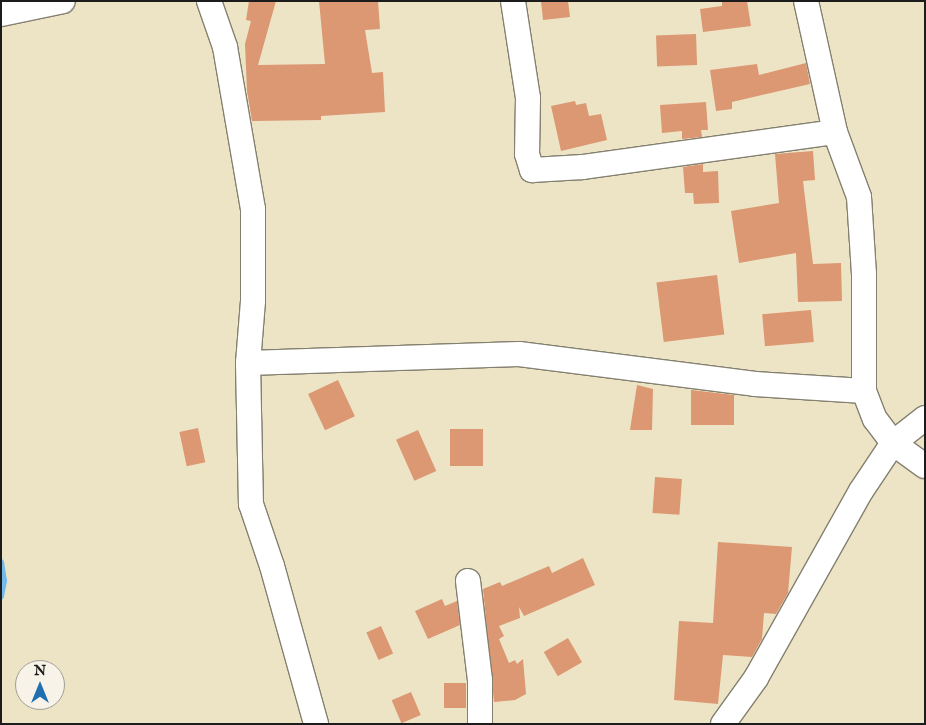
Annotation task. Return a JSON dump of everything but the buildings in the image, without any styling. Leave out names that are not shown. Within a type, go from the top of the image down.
[{"type":"street","points":[[1,14],[63,1]]},
{"type":"street","points":[[209,1],[225,47],[253,209],[253,301],[248,363],[251,504],[272,566],[316,724]]},
{"type":"street","points":[[513,1],[528,98],[527,154],[532,170],[583,168],[835,132]]},
{"type":"street","points":[[806,1],[835,132],[859,197],[864,274],[864,391],[875,420],[893,443],[925,466]]},
{"type":"street","points":[[248,363],[520,354],[755,384],[864,391]]},
{"type":"street","points":[[723,724],[756,678],[861,491],[893,443],[925,418]]},
{"type":"street","points":[[468,581],[480,680],[480,724]]},
{"type":"waterway","points":[[1,562],[4,581],[1,597]]}]
